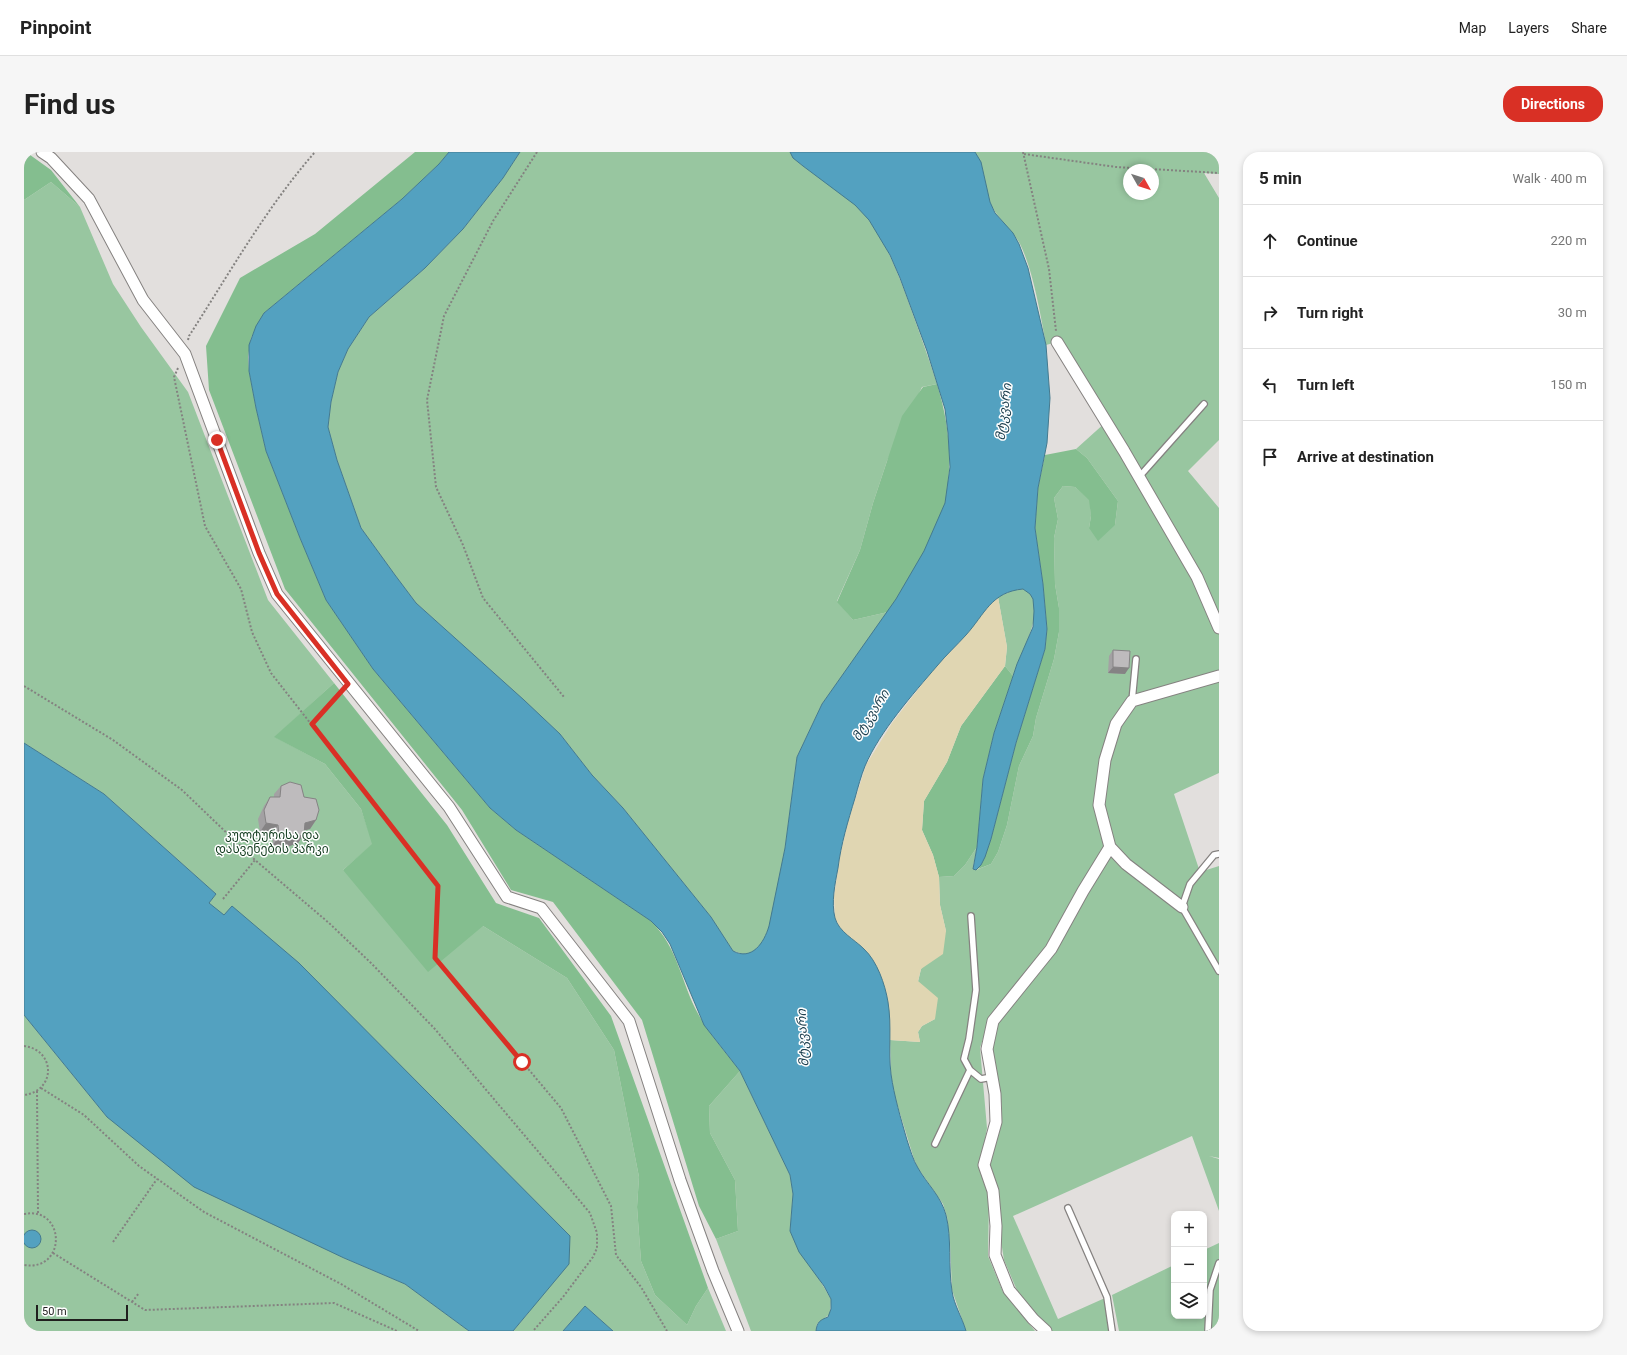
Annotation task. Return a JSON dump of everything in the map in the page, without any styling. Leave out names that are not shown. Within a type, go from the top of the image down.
[{"type":"street","points":[[42,152],[51,158],[89,199],[143,300],[184,354],[259,553],[277,594],[348,684],[449,807],[507,897],[541,908],[629,1021],[680,1180],[713,1271],[738,1331]]},
{"type":"street","points":[[1057,342],[1139,477],[1197,577],[1219,628]]},
{"type":"street","points":[[1182,907],[1126,864],[1110,847],[1099,805],[1105,760],[1116,724],[1132,701],[1219,676]]},
{"type":"street","points":[[1046,1331],[1009,1290],[995,1255],[996,1226],[993,1191],[984,1165],[996,1122],[995,1094],[987,1049],[993,1021],[1051,949],[1083,891],[1110,847]]},
{"type":"lane","points":[[1139,477],[1204,404]]},
{"type":"lane","points":[[1132,701],[1136,659]]},
{"type":"lane","points":[[1219,854],[1214,855],[1190,884],[1182,907],[1219,971]]},
{"type":"lane","points":[[970,916],[976,990],[969,1039],[964,1059],[970,1070],[981,1079],[992,1078]]},
{"type":"lane","points":[[935,1144],[970,1070]]},
{"type":"lane","points":[[1068,1208],[1107,1297],[1112,1331]]},
{"type":"lane","points":[[1208,1331],[1210,1290],[1219,1263]]},
{"type":"path","points":[[314,152],[297,172],[262,222],[189,336],[184,354],[174,377],[205,526],[241,589],[252,632],[271,673],[438,886],[435,958],[561,1108],[611,1206],[616,1255],[641,1287],[667,1331]]},
{"type":"path","points":[[537,152],[493,221],[444,316],[427,400],[436,487],[463,545],[483,598],[564,697]]},
{"type":"path","points":[[1057,342],[1049,269],[1023,153],[1123,167],[1219,173]]},
{"type":"path","points":[[312,724],[348,684]]},
{"type":"path","points":[[24,686],[113,740],[182,790],[255,860],[329,923],[399,990],[457,1054],[590,1213],[597,1233],[597,1248],[593,1257],[563,1297],[533,1331]]},
{"type":"path","points":[[223,899],[255,860]]},
{"type":"path","points":[[24,1046],[38,1050],[47,1061],[48,1076],[41,1088],[37,1091],[24,1095]]},
{"type":"path","points":[[41,1088],[84,1115],[139,1166],[204,1212],[341,1284],[419,1331]]},
{"type":"path","points":[[37,1091],[38,1214]]},
{"type":"path","points":[[113,1242],[156,1179]]},
{"type":"path","points":[[24,1214],[38,1214],[45,1218],[51,1223],[57,1238],[53,1253],[47,1260],[30,1266],[24,1265]]},
{"type":"path","points":[[53,1253],[145,1310],[334,1303],[397,1331]]},
{"type":"path","points":[[132,1302],[140,1293]]},
{"type":"green space","points":[[24,152],[51,170],[80,207],[51,182],[24,200]]},
{"type":"green space","points":[[415,152],[449,152],[439,164],[402,199],[264,313],[251,338],[248,357],[249,371],[266,451],[326,600],[373,669],[490,808],[516,830],[651,921],[667,941],[700,1017],[710,1033],[740,1071],[709,1106],[710,1133],[735,1180],[738,1231],[716,1239],[699,1206],[642,1020],[553,902],[511,890],[462,810],[285,589],[209,390],[206,346],[240,278],[315,234]]},
{"type":"green space","points":[[520,152],[790,152],[800,164],[835,188],[856,205],[875,228],[889,254],[901,282],[937,384],[922,387],[887,461],[873,503],[860,550],[837,601],[853,620],[888,612],[822,704],[797,757],[785,848],[773,915],[766,938],[754,952],[743,954],[733,951],[711,917],[623,808],[592,775],[560,734],[416,603],[361,528],[337,460],[328,427],[331,402],[338,372],[348,349],[369,317],[425,268],[463,229],[503,178]]},
{"type":"green space","points":[[975,152],[1219,152],[1219,174],[1204,173],[1219,198],[1219,440],[1188,471],[1219,508],[1219,773],[1174,794],[1200,872],[1219,866],[1219,1158],[1209,1156],[1219,1159],[1219,1211],[1192,1136],[1013,1216],[1058,1319],[1105,1298],[1109,1331],[1049,1331],[1019,1295],[1004,1260],[988,1159],[1002,1107],[992,1052],[989,1020],[980,1048],[987,1128],[981,1163],[989,1200],[988,1256],[1003,1292],[1035,1331],[966,1331],[952,1290],[950,1243],[947,1217],[943,1204],[918,1168],[914,1159],[894,1094],[891,1073],[890,1040],[920,1042],[918,1032],[922,1026],[935,1019],[923,987],[918,982],[921,969],[946,931],[940,905],[939,877],[954,876],[965,865],[977,847],[973,867],[976,870],[991,864],[998,852],[1007,825],[1019,766],[1033,736],[1036,718],[1054,659],[1059,632],[1059,608],[1055,584],[1054,538],[1058,519],[1054,498],[1063,486],[1075,487],[1090,500],[1091,516],[1089,528],[1115,525],[1118,501],[1087,458],[1076,449],[1106,422],[1057,342],[1046,345],[1036,293],[1025,255],[1017,239],[1000,218],[990,202],[980,163]]},
{"type":"green space","name":"კულტურისა და დასვენების პარკი","points":[[51,182],[80,207],[113,284],[141,327],[188,392],[268,600],[334,683],[275,737],[325,764],[361,809],[373,844],[343,870],[483,926],[567,978],[614,1050],[639,1177],[637,1207],[641,1261],[655,1295],[687,1325],[696,1306],[708,1288],[726,1331],[613,1331],[585,1306],[563,1331],[513,1331],[530,1311],[232,906],[224,916],[209,903],[216,894],[104,794],[24,743],[24,200]]},
{"type":"green space","points":[[937,384],[944,409],[949,445],[949,470],[945,504],[934,532],[920,560],[888,612],[853,620],[837,602],[860,550],[873,503],[902,416],[923,387]]},
{"type":"green space","points":[[1076,449],[1087,458],[1118,501],[1115,525],[1098,541],[1089,528],[1091,516],[1089,500],[1075,487],[1063,486],[1054,498],[1058,519],[1054,538],[1055,584],[1059,608],[1059,632],[1054,659],[1036,718],[1033,736],[1019,766],[1007,825],[998,852],[991,864],[978,869],[991,839],[1016,743],[1045,649],[1047,629],[1043,584],[1035,528],[1038,488],[1045,455]]},
{"type":"green space","points":[[1023,589],[1031,595],[1035,612],[1030,635],[1013,676],[1005,666],[1007,647],[998,597],[1014,590]]},
{"type":"green space","points":[[1005,666],[1013,676],[994,733],[983,779],[977,847],[965,865],[954,876],[939,877],[933,855],[922,830],[924,801],[947,762],[961,726]]},
{"type":"green space","points":[[334,683],[447,825],[496,903],[539,918],[611,1016],[708,1288],[696,1306],[687,1325],[655,1295],[641,1261],[637,1207],[639,1177],[614,1050],[567,978],[483,926],[428,972],[343,870],[372,844],[361,809],[325,764],[274,737]]},
{"type":"green space","points":[[24,1015],[107,1117],[344,1258],[405,1284],[469,1331],[24,1331]]},
{"type":"green space","points":[[740,1071],[790,1175],[793,1194],[790,1231],[831,1299],[830,1314],[817,1324],[816,1331],[751,1331],[716,1239],[738,1231],[735,1180],[710,1133],[709,1106]]},
{"type":"green space","points":[[1219,1243],[1219,1331],[1119,1331],[1112,1295],[1171,1266],[1171,1319],[1207,1319],[1207,1249]]},
{"type":"sand","points":[[998,597],[1007,647],[1005,666],[961,726],[947,762],[924,801],[922,830],[933,855],[939,877],[940,905],[946,931],[943,954],[921,969],[918,981],[938,998],[935,1019],[922,1026],[918,1032],[920,1042],[890,1040],[888,1000],[877,969],[871,957],[842,931],[835,919],[834,896],[840,856],[848,822],[866,765],[892,723],[933,670],[966,635],[989,604]]},
{"type":"water","name":"მტკვარი","points":[[449,152],[520,152],[503,178],[463,229],[425,268],[369,317],[348,349],[338,372],[331,402],[328,427],[337,460],[361,528],[416,603],[560,734],[592,775],[623,808],[711,917],[733,951],[746,954],[756,949],[764,938],[769,926],[785,848],[797,757],[822,704],[896,599],[924,551],[945,503],[950,467],[945,409],[927,351],[890,255],[869,220],[855,205],[793,158],[790,152],[975,152],[981,162],[990,202],[995,213],[1013,233],[1019,244],[1028,268],[1046,345],[1050,398],[1047,443],[1038,488],[1035,528],[1043,584],[1047,629],[1045,649],[1016,743],[991,839],[981,865],[976,870],[973,869],[977,847],[983,779],[994,733],[1017,664],[1033,627],[1033,599],[1030,594],[1023,589],[1003,594],[990,605],[966,635],[940,662],[908,701],[888,726],[871,753],[865,766],[845,833],[833,899],[837,923],[843,931],[869,954],[877,966],[885,988],[889,1011],[891,1074],[896,1099],[907,1140],[915,1162],[944,1208],[949,1233],[952,1291],[954,1301],[966,1331],[816,1331],[819,1322],[828,1317],[831,1309],[831,1299],[824,1286],[799,1252],[790,1231],[793,1194],[790,1175],[740,1071],[704,1025],[670,944],[662,932],[651,921],[516,830],[490,808],[373,669],[326,600],[266,451],[249,371],[249,345],[256,326],[264,313],[402,199],[439,164]]},
{"type":"water","points":[[24,743],[104,794],[216,894],[209,903],[224,915],[232,906],[299,963],[570,1236],[569,1264],[513,1331],[469,1331],[405,1284],[344,1258],[194,1187],[107,1117],[24,1015]]},
{"type":"water","points":[[32,1230],[38,1233],[41,1239],[38,1245],[32,1248],[26,1245],[23,1239],[26,1233]]},
{"type":"water","points":[[585,1306],[613,1331],[563,1331]]},
{"type":"building","points":[[1113,650],[1130,651],[1129,668],[1113,667]]},
{"type":"building","points":[[290,782],[301,785],[304,797],[316,799],[319,810],[316,820],[305,823],[304,834],[293,839],[279,836],[278,825],[266,823],[264,810],[270,797],[280,797],[281,786]]},
{"type":"route","points":[[217,440],[259,553],[277,594],[348,684],[312,724],[438,886],[435,958],[522,1062]]}]
